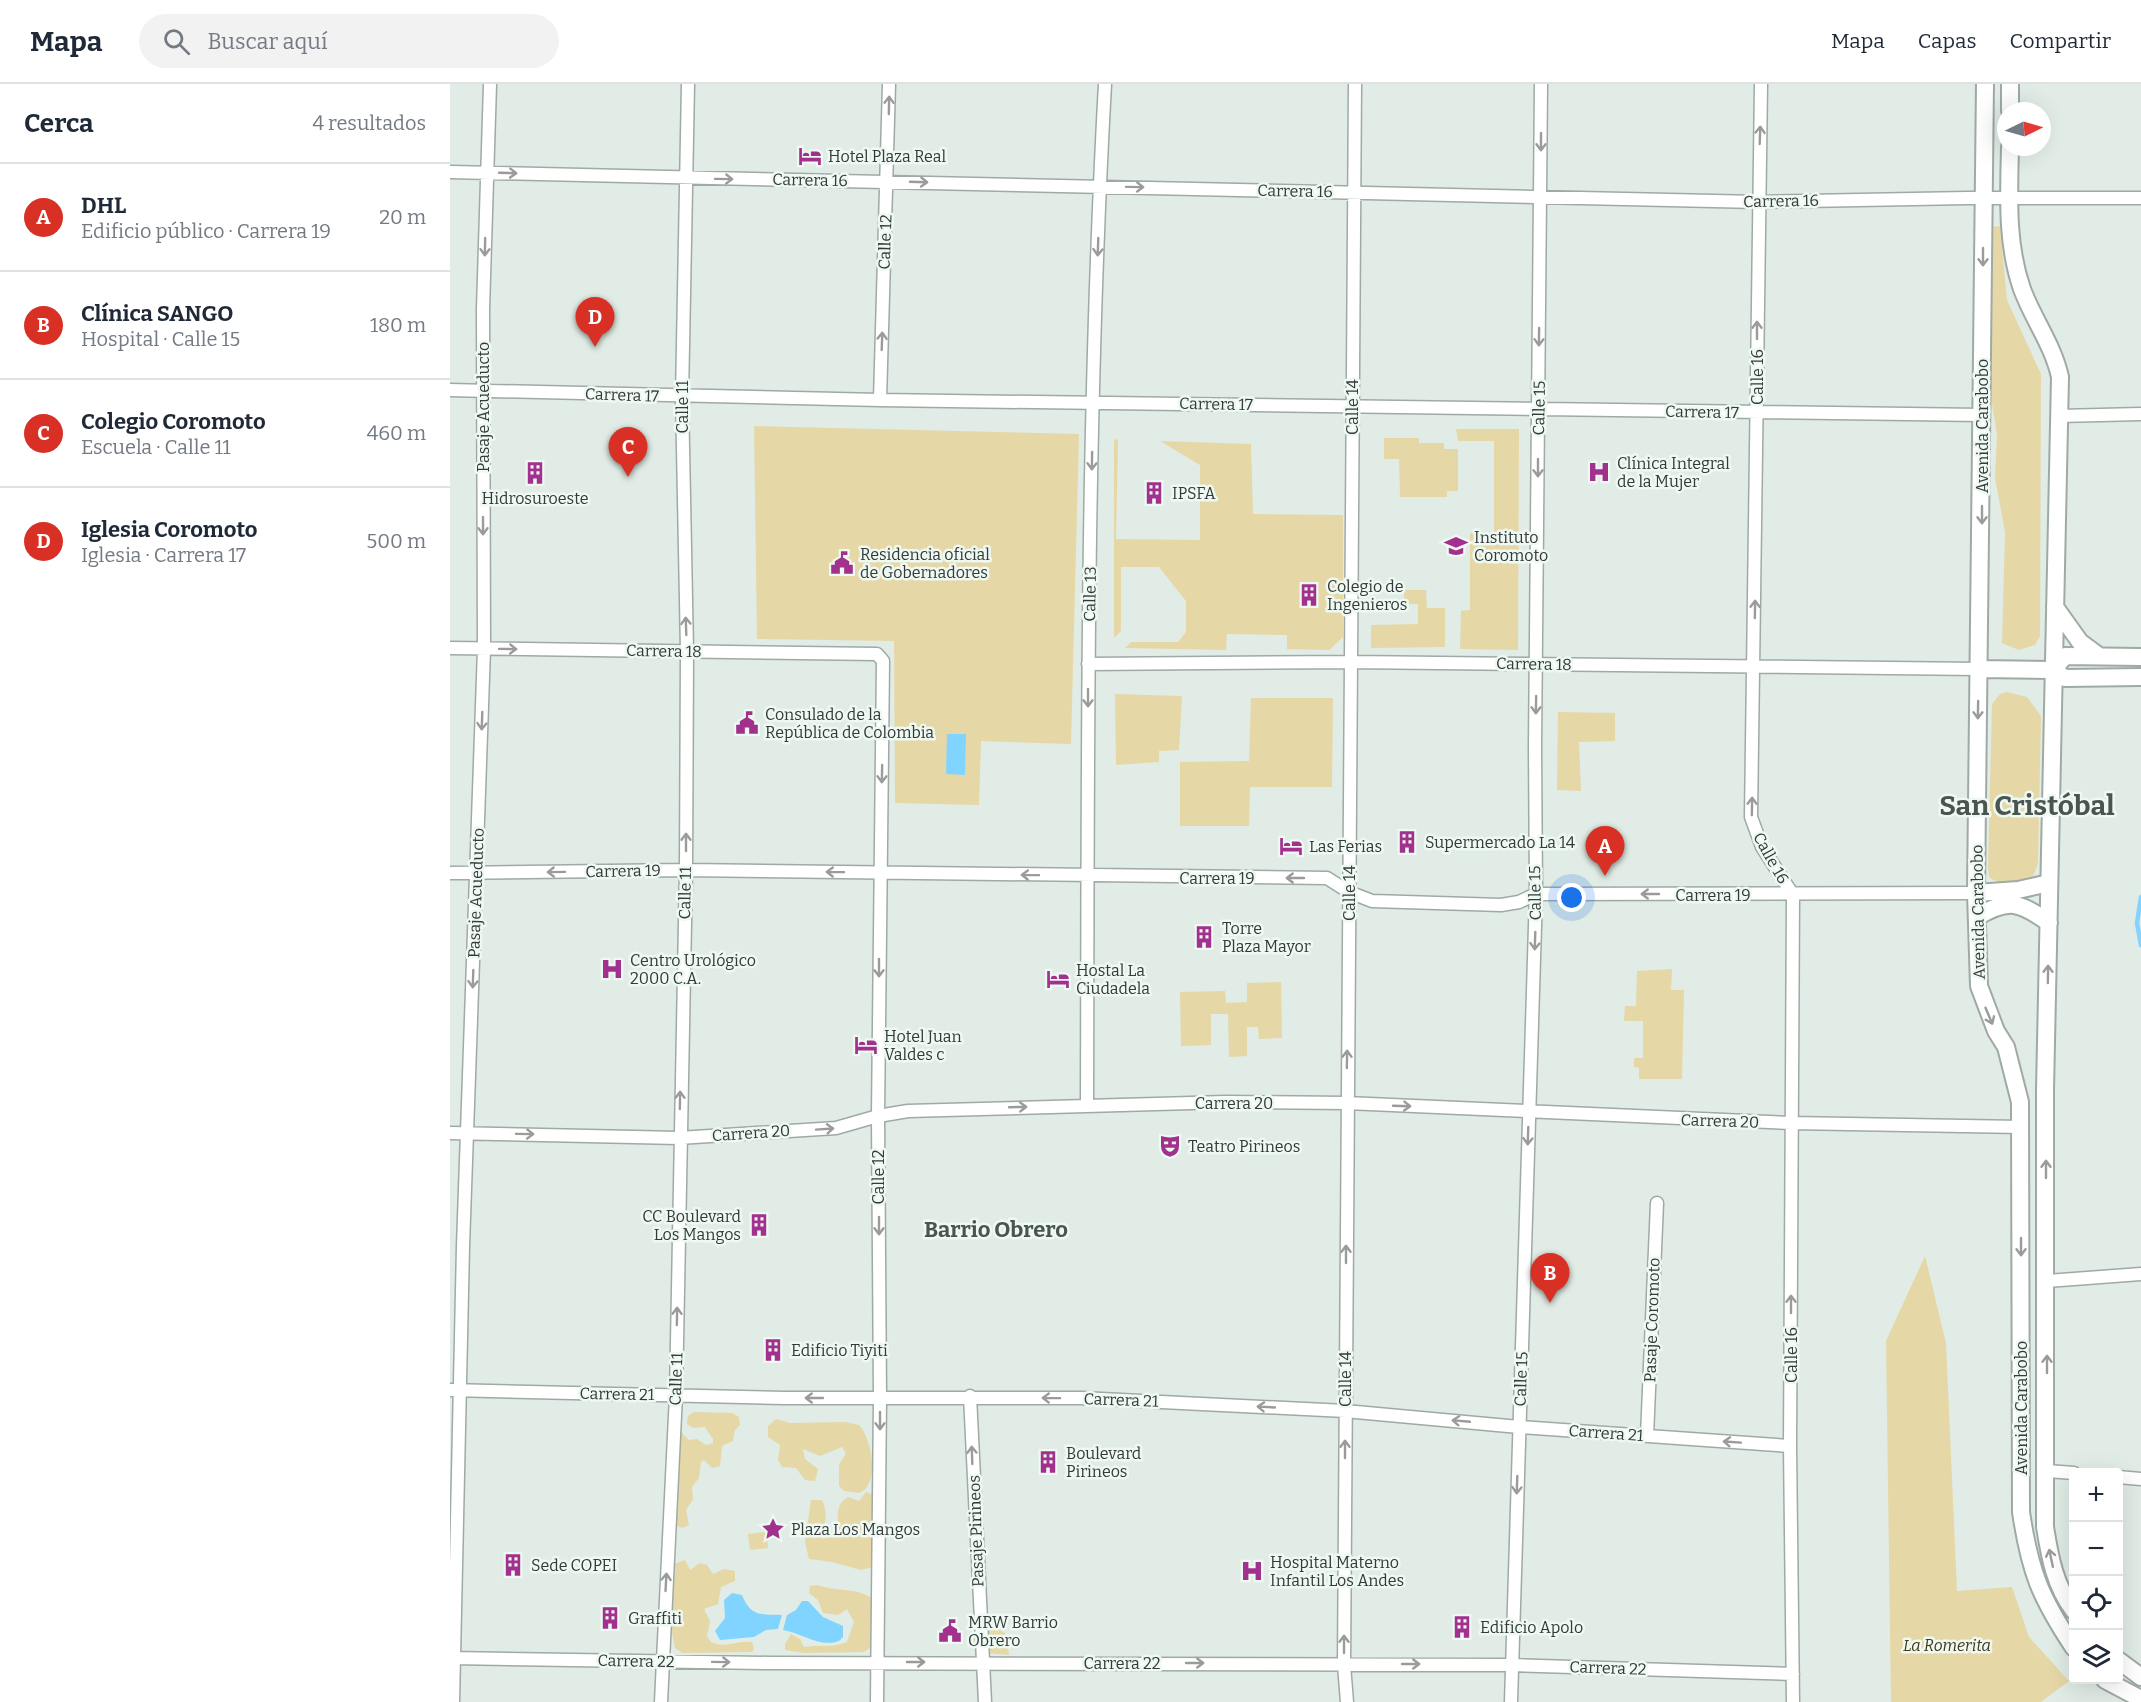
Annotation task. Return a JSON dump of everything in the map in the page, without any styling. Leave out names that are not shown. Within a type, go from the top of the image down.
[{"type":"main road","name":"Avenida Carabobo","points":[[1985,84],[1976,892],[1979,986],[1995,1031],[2006,1047],[2020,1102],[2021,1512],[2028,1558],[2037,1584],[2069,1641]]},
{"type":"main road","points":[[2010,84],[2010,102]]},
{"type":"main road","name":"Avenida Carabobo","points":[[2010,156],[2010,234],[2015,267],[2027,299],[2056,360],[2060,377],[2045,1090],[2047,1281],[2045,1527],[2051,1564],[2069,1605]]},
{"type":"main road","points":[[2055,607],[2080,642],[2099,656]]},
{"type":"main road","points":[[2053,670],[2066,656],[2141,657]]},
{"type":"main road","points":[[1979,669],[2053,670],[2065,678],[2141,677]]},
{"type":"main road","points":[[1976,892],[2018,890],[2049,884]]},
{"type":"main road","points":[[1977,917],[1996,906],[2013,904],[2028,907],[2049,923]]},
{"type":"main road","points":[[2123,1664],[2141,1677]]},
{"type":"main road","points":[[2113,1684],[2141,1699]]},
{"type":"street","name":"Pasaje Acueducto","points":[[453,1702],[455,1390],[467,1134],[484,649],[483,391],[486,173],[490,84]]},
{"type":"street","name":"Calle 11","points":[[661,1702],[676,1395],[679,1138],[686,870],[687,651],[682,397],[688,84]]},
{"type":"street","name":"Calle 12","points":[[880,400],[889,84]]},
{"type":"street","name":"Calle 13","points":[[1087,1105],[1088,664],[1099,187],[1105,84]]},
{"type":"street","name":"Calle 14","points":[[1347,1702],[1344,1665],[1345,1411],[1355,84]]},
{"type":"street","name":"Calle 15","points":[[1511,1702],[1536,894],[1541,84]]},
{"type":"street","name":"Calle 16","points":[[1761,84],[1755,667],[1751,817],[1762,847],[1793,895],[1790,1446],[1793,1702]]},
{"type":"street","name":"Carrera 16","points":[[450,172],[1758,202],[2141,198]]},
{"type":"street","name":"Carrera 17","points":[[450,390],[682,397],[1982,415]]},
{"type":"street","points":[[2059,416],[2141,414]]},
{"type":"street","name":"Carrera 18","points":[[450,648],[877,654]]},
{"type":"street","name":"Calle 12","points":[[877,654],[883,661],[884,678],[878,1116],[880,1398],[877,1702]]},
{"type":"street","name":"Carrera 18","points":[[1088,664],[1352,662],[1979,669]]},
{"type":"street","name":"Carrera 19","points":[[450,873],[686,870],[1327,878],[1349,892],[1372,902],[1501,905],[1519,902],[1536,894],[1793,895],[1976,892]]},
{"type":"street","name":"Carrera 20","points":[[450,1133],[679,1138],[836,1128],[878,1116],[908,1111],[1087,1105],[1347,1103],[1791,1123],[2020,1127]]},
{"type":"street","name":"Pasaje Coromoto","points":[[1647,1436],[1656,1203]]},
{"type":"street","points":[[2047,1281],[2141,1274]]},
{"type":"street","name":"Carrera 21","points":[[455,1390],[880,1398],[970,1396],[1081,1398],[1345,1411],[1519,1427],[1790,1446]]},
{"type":"street","name":"Pasaje Pirineos","points":[[970,1396],[985,1702]]},
{"type":"street","points":[[2047,1471],[2069,1473]]},
{"type":"street","points":[[2123,1478],[2141,1479]]},
{"type":"street","name":"Carrera 22","points":[[452,1658],[662,1662],[1511,1665],[1793,1674]]},
{"type":"green space","points":[[2000,226],[2007,300],[2041,374],[2040,636],[2035,645],[2019,650],[2002,643],[2005,532],[1995,478],[1997,435],[1988,379],[1989,227]]},
{"type":"green space","points":[[754,426],[1079,434],[1071,744],[981,741],[979,805],[895,803],[894,641],[757,639]]},
{"type":"green space","points":[[1456,429],[1519,429],[1518,650],[1460,649],[1461,611],[1470,610],[1470,533],[1494,533],[1494,441],[1458,441]]},
{"type":"green space","points":[[1384,438],[1419,438],[1419,443],[1444,443],[1444,449],[1458,449],[1458,491],[1447,491],[1447,497],[1400,497],[1399,459],[1384,459]]},
{"type":"green space","points":[[1114,439],[1118,440],[1116,539],[1200,540],[1200,465],[1160,441],[1251,444],[1253,514],[1343,515],[1343,637],[1329,650],[1287,649],[1287,635],[1227,634],[1226,650],[1125,648],[1131,642],[1178,642],[1186,632],[1186,601],[1159,567],[1121,567],[1121,631],[1114,638]]},
{"type":"green space","points":[[1404,590],[1426,590],[1427,608],[1445,608],[1445,647],[1371,648],[1371,625],[1418,624],[1418,604],[1404,604]]},
{"type":"green space","points":[[2007,692],[2027,697],[2041,716],[2038,863],[2032,877],[2017,884],[1993,880],[1989,877],[1988,867],[1992,704],[2000,694]]},
{"type":"green space","points":[[1115,694],[1182,696],[1179,750],[1159,751],[1159,762],[1116,765]]},
{"type":"green space","points":[[1251,698],[1333,698],[1332,787],[1250,787],[1249,826],[1180,826],[1180,762],[1249,761]]},
{"type":"green space","points":[[1558,712],[1615,713],[1615,741],[1579,742],[1581,791],[1557,790]]},
{"type":"green space","points":[[1672,969],[1671,990],[1684,990],[1682,1079],[1639,1079],[1639,1068],[1634,1067],[1634,1058],[1643,1058],[1643,1021],[1624,1021],[1625,1006],[1636,1006],[1637,971]]},
{"type":"green space","points":[[1281,982],[1282,1038],[1259,1039],[1258,1027],[1247,1027],[1247,1056],[1229,1057],[1228,1014],[1211,1014],[1211,1045],[1181,1046],[1180,992],[1225,991],[1226,1003],[1247,1002],[1247,983]]},
{"type":"green space","name":"La Romerita","points":[[1925,1256],[1946,1343],[1957,1591],[2012,1587],[2029,1637],[2069,1681],[2041,1702],[1891,1702],[1886,1341]]},
{"type":"green space","points":[[694,1412],[732,1413],[739,1417],[740,1425],[735,1430],[733,1441],[722,1446],[720,1466],[712,1468],[704,1460],[701,1462],[699,1478],[692,1487],[693,1499],[686,1510],[689,1525],[682,1528],[675,1525],[677,1433],[681,1432],[689,1440],[697,1439],[706,1445],[713,1443],[705,1427],[693,1428],[687,1424],[688,1416]]},
{"type":"green space","points":[[776,1419],[790,1423],[845,1422],[859,1425],[864,1431],[872,1461],[872,1472],[866,1489],[859,1493],[844,1491],[839,1486],[839,1465],[846,1453],[842,1447],[820,1456],[803,1449],[805,1459],[818,1469],[815,1481],[805,1480],[796,1468],[782,1467],[778,1460],[780,1445],[768,1437],[768,1426]]},
{"type":"green space","points":[[866,1492],[873,1495],[872,1567],[861,1570],[832,1562],[809,1559],[805,1542],[811,1500],[822,1500],[824,1505],[826,1518],[820,1535],[823,1539],[839,1533],[838,1513],[844,1500],[848,1497],[859,1501]]},
{"type":"green space","points":[[767,1532],[768,1548],[750,1550],[748,1534]]},
{"type":"green space","points":[[685,1560],[690,1570],[700,1563],[707,1565],[713,1574],[724,1569],[735,1571],[735,1581],[721,1587],[718,1604],[704,1609],[710,1621],[707,1636],[711,1642],[721,1645],[752,1642],[754,1649],[752,1652],[682,1653],[675,1648],[672,1632],[674,1564]]},
{"type":"green space","points":[[810,1586],[854,1591],[872,1599],[870,1648],[864,1652],[804,1653],[785,1650],[785,1644],[791,1634],[800,1639],[804,1647],[847,1642],[854,1622],[847,1609],[838,1615],[823,1613],[818,1600],[809,1593]]},
{"type":"green space","points":[[984,1628],[997,1628],[1006,1634],[1009,1655],[985,1653]]},
{"type":"water","points":[[947,734],[966,734],[965,775],[946,774]]},
{"type":"water","points":[[732,1593],[742,1595],[749,1607],[757,1613],[782,1615],[778,1629],[766,1630],[754,1637],[720,1640],[715,1631],[725,1618],[724,1600]]},
{"type":"water","points":[[802,1601],[808,1601],[823,1617],[843,1626],[843,1637],[839,1641],[825,1643],[783,1630],[787,1615],[796,1610]]},
{"type":"waterway","points":[[2141,897],[2137,923],[2141,945]]},
{"type":"place","name":"Hotel Plaza Real","points":[[810,156]]},
{"type":"place","name":"Iglesia Coromoto","points":[[595,347]]},
{"type":"place","name":"Clínica Integral de la Mujer","points":[[1599,472]]},
{"type":"place","name":"Hidrosuroeste","points":[[535,473]]},
{"type":"place","name":"Colegio Coromoto","points":[[628,477]]},
{"type":"place","name":"IPSFA","points":[[1154,493]]},
{"type":"place","name":"Instituto Coromoto","points":[[1456,546]]},
{"type":"place","name":"Residencia oficial de Gobernadores","points":[[842,563]]},
{"type":"place","name":"Colegio de Ingenieros","points":[[1309,595]]},
{"type":"place","name":"Consulado de la República de Colombia","points":[[747,723]]},
{"type":"place","name":"Supermercado La 14","points":[[1407,842]]},
{"type":"place","name":"Las Ferias","points":[[1291,846]]},
{"type":"place","name":"DHL","points":[[1605,876]]},
{"type":"place","name":"Torre Plaza Mayor","points":[[1204,937]]},
{"type":"place","name":"Centro Urológico 2000 C.A.","points":[[612,969]]},
{"type":"place","name":"Hostal La Ciudadela","points":[[1058,979]]},
{"type":"place","name":"Hotel Juan Valdes c","points":[[866,1045]]},
{"type":"place","name":"Teatro Pirineos","points":[[1170,1146]]},
{"type":"place","name":"CC Boulevard Los Mangos","points":[[759,1225]]},
{"type":"place","name":"Clínica SANGO","points":[[1550,1303]]},
{"type":"place","name":"Edificio Tiyiti","points":[[773,1350]]},
{"type":"place","name":"Boulevard Pirineos","points":[[1048,1462]]},
{"type":"place","name":"Plaza Los Mangos","points":[[773,1529]]},
{"type":"place","name":"Sede COPEI","points":[[513,1565]]},
{"type":"place","name":"Hospital Materno Infantil Los Andes","points":[[1252,1571]]},
{"type":"place","name":"Graffiti","points":[[610,1618]]},
{"type":"place","name":"Edificio Apolo","points":[[1462,1627]]},
{"type":"place","name":"MRW Barrio Obrero","points":[[950,1631]]},
{"type":"district","name":"San Cristóbal","points":[[2027,805]]},
{"type":"district","name":"Barrio Obrero","points":[[996,1229]]}]
